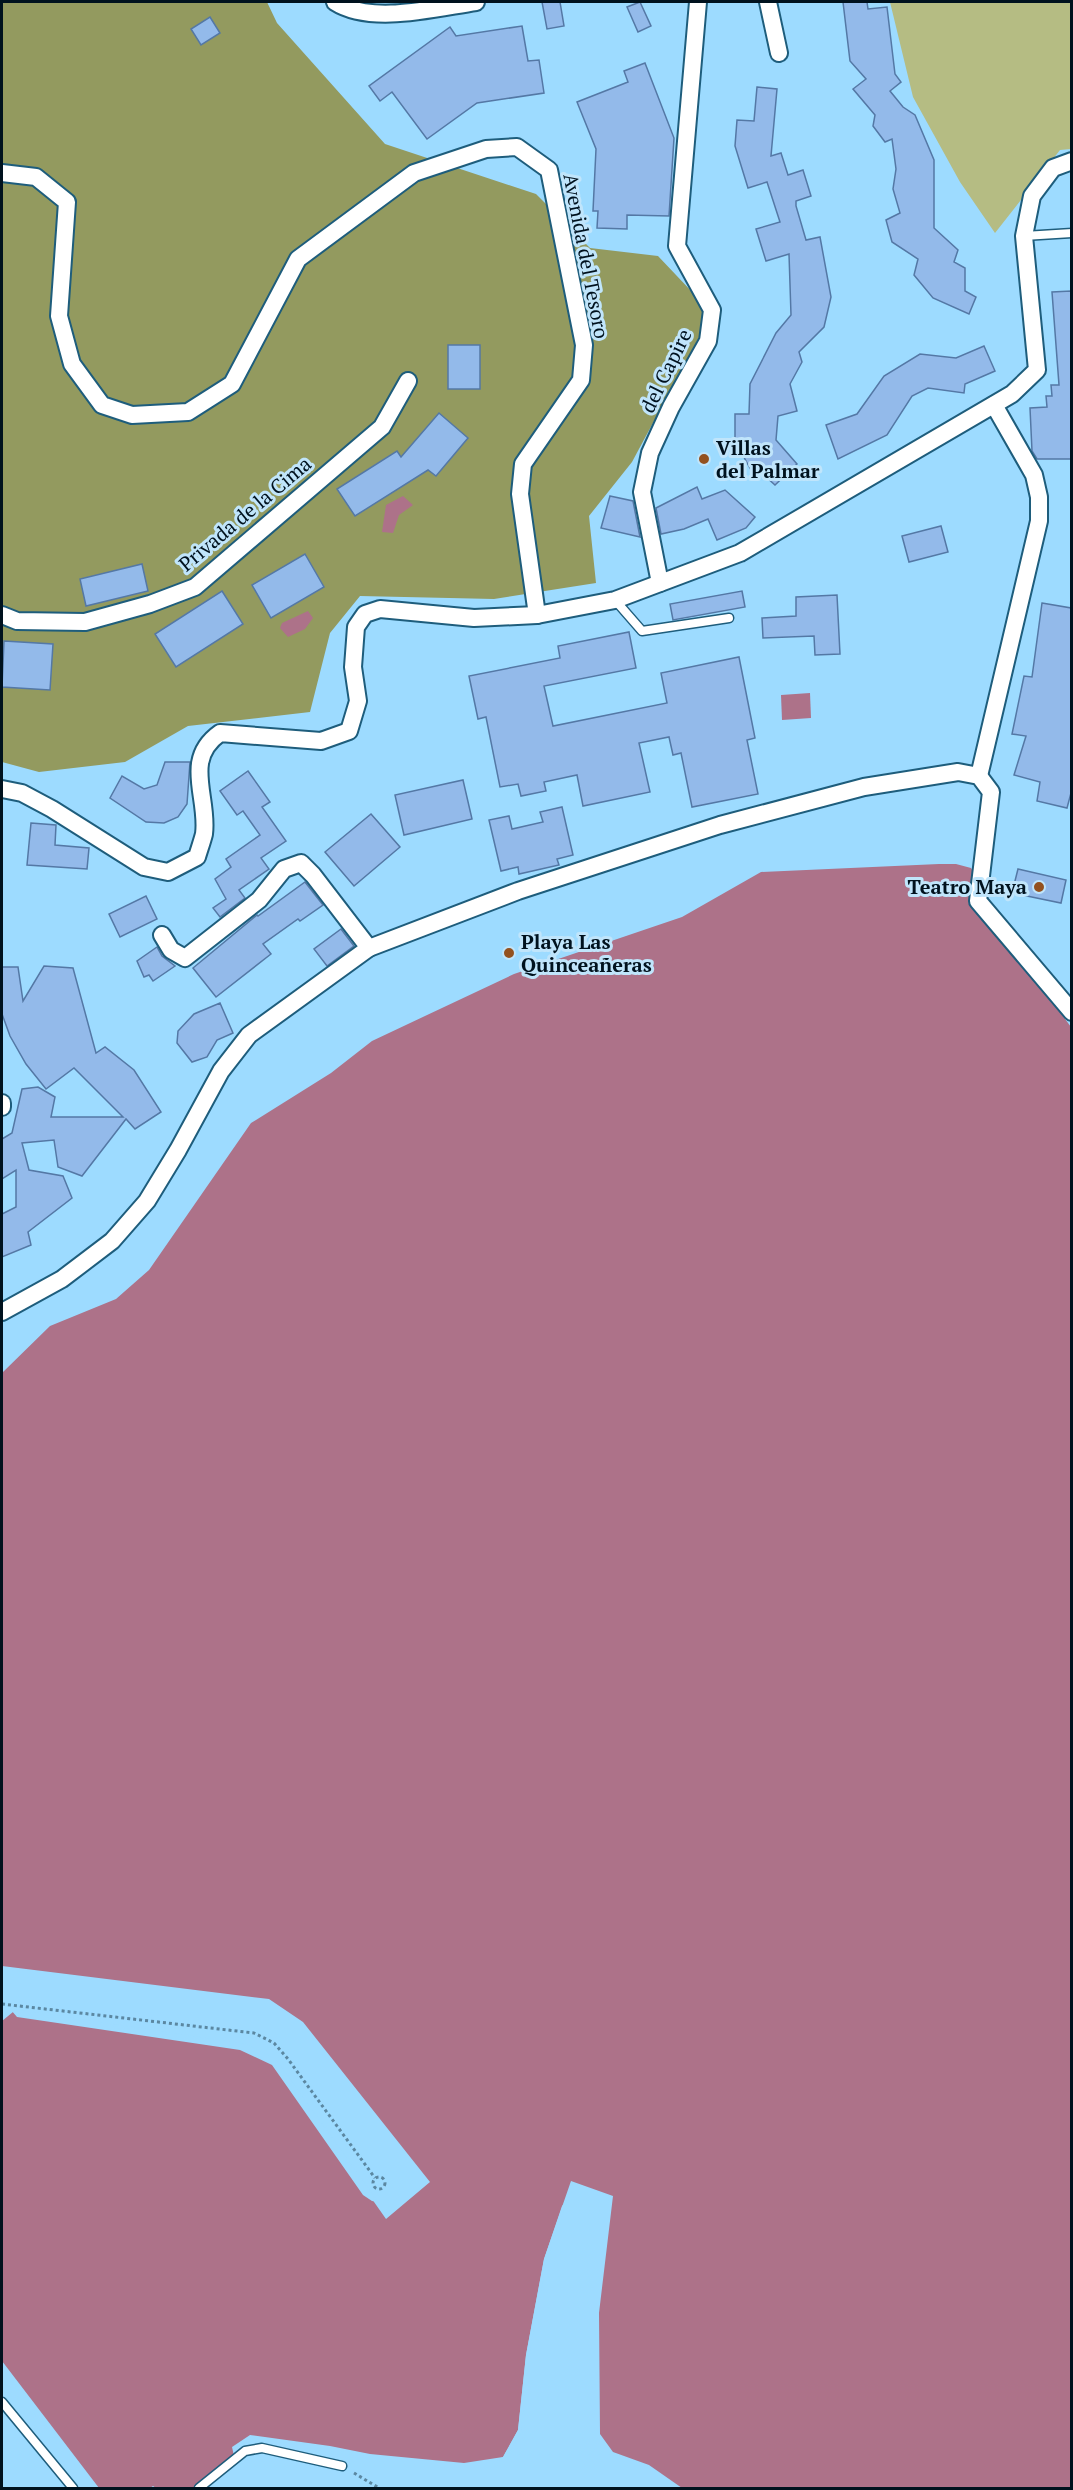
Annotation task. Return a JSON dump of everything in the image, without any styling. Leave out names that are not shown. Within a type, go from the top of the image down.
[{"type":"street","points":[[335,2],[349,10],[404,13],[421,6],[476,2]]},
{"type":"street","name":"del Capire","points":[[660,583],[642,492],[650,453],[671,407],[708,341],[712,310],[677,246],[698,2]]},
{"type":"street","points":[[768,2],[779,53]]},
{"type":"street","name":"Avenida del Tesoro","points":[[2,174],[36,177],[67,202],[58,316],[72,364],[102,405],[132,415],[188,412],[232,384],[298,259],[414,173],[486,149],[517,147],[549,170],[584,345],[581,380],[524,464],[520,494],[537,615]]},
{"type":"street","points":[[2,789],[22,793],[52,809],[144,867],[168,872],[196,857],[204,833],[199,761],[207,742],[220,733],[321,741],[349,731],[358,701],[352,667],[356,627],[365,614],[380,609],[474,618],[537,615],[615,600],[740,553],[994,405],[1012,394],[1037,370],[1024,236],[1032,196],[1053,168],[1071,161]]},
{"type":"street","name":"Privada de la Cima","points":[[2,615],[17,621],[85,622],[150,604],[195,587],[382,427],[408,381]]},
{"type":"street","points":[[979,776],[1039,521],[1039,497],[1034,474],[994,405]]},
{"type":"street","points":[[2,1312],[62,1279],[112,1241],[147,1201],[221,1071],[249,1035],[369,948],[518,891],[720,825],[864,787],[958,772],[979,776],[991,792],[978,901],[1071,1012]]},
{"type":"street","points":[[162,935],[171,950],[185,958],[259,900],[284,869],[301,863],[313,875],[369,948]]},
{"type":"lane","points":[[1024,236],[1071,233]]},
{"type":"lane","points":[[615,600],[642,631],[729,618]]},
{"type":"lane","points":[[2,2402],[73,2488]]},
{"type":"lane","points":[[199,2488],[244,2451],[251,2449],[262,2448],[342,2466]]},
{"type":"path","points":[[2,2004],[254,2033],[274,2043],[288,2059],[375,2178]]},
{"type":"path","points":[[379,2177],[384,2180],[380,2190],[372,2183],[375,2178],[379,2177]]},
{"type":"path","points":[[342,2466],[379,2488]]},
{"type":"green space","points":[[2,2],[267,2],[277,23],[385,144],[536,194],[590,248],[658,256],[712,313],[632,462],[589,516],[596,583],[494,599],[360,596],[330,633],[310,712],[188,726],[125,762],[39,772],[2,762]]},
{"type":"green space","points":[[890,2],[1071,2],[1071,149],[1060,150],[995,233],[960,182],[913,97]]},
{"type":"shaded area","points":[[403,496],[413,505],[399,515],[393,533],[382,532],[386,505]]},
{"type":"shaded area","points":[[308,611],[313,618],[305,629],[288,637],[280,628],[282,623]]},
{"type":"shaded area","points":[[810,693],[811,718],[782,720],[781,695]]},
{"type":"shaded area","points":[[956,864],[971,868],[1036,980],[1071,1027],[1071,2488],[682,2488],[649,2465],[613,2452],[600,2434],[599,2313],[613,2196],[571,2181],[544,2259],[526,2355],[518,2430],[503,2457],[464,2463],[370,2454],[250,2435],[232,2447],[234,2456],[193,2488],[156,2488],[153,2486],[150,2488],[99,2488],[2,2361],[2,2021],[13,2012],[246,2047],[275,2061],[386,2219],[430,2182],[303,2022],[269,1999],[2,1966],[2,1373],[50,1326],[116,1299],[149,1270],[251,1123],[331,1073],[372,1041],[514,974],[682,917],[761,872]]},
{"type":"pier","points":[[11,2010],[246,2044],[276,2059],[378,2202],[363,2195],[272,2065],[240,2050],[17,2017]]},
{"type":"pier","points":[[568,2199],[547,2260],[529,2356],[521,2431],[506,2459],[496,2461],[503,2457],[518,2430],[526,2355],[544,2259],[562,2206]]},
{"type":"building","points":[[542,2],[560,2],[564,26],[547,29]]},
{"type":"building","points":[[640,2],[651,26],[638,32],[627,7]]},
{"type":"building","points":[[843,2],[867,2],[868,9],[887,7],[895,74],[901,82],[890,91],[903,107],[915,115],[934,160],[934,228],[958,250],[954,262],[965,268],[965,291],[976,297],[969,314],[933,298],[914,275],[918,259],[892,242],[886,220],[900,213],[893,189],[896,169],[892,139],[885,142],[873,126],[875,115],[853,89],[866,79],[850,61]]},
{"type":"building","points":[[210,17],[220,33],[201,45],[191,29]]},
{"type":"building","points":[[522,26],[528,61],[539,60],[544,93],[477,103],[427,139],[392,92],[380,101],[369,86],[450,27],[456,36]]},
{"type":"building","points":[[645,63],[674,138],[669,216],[627,215],[627,229],[597,228],[598,211],[593,211],[596,149],[577,102],[628,82],[624,71]]},
{"type":"building","points":[[757,87],[777,89],[771,156],[781,153],[788,175],[803,170],[811,196],[796,201],[796,206],[806,240],[820,237],[831,297],[824,327],[799,352],[802,362],[790,384],[797,411],[778,416],[776,440],[797,464],[775,485],[755,467],[751,470],[735,441],[735,414],[749,414],[750,384],[776,333],[791,315],[789,254],[766,261],[756,229],[780,222],[767,182],[748,188],[735,146],[737,120],[754,121]]},
{"type":"building","points":[[1071,291],[1071,459],[1037,459],[1032,451],[1030,408],[1047,407],[1046,396],[1052,396],[1051,385],[1059,385],[1052,292]]},
{"type":"building","points":[[448,345],[480,345],[480,389],[448,389]]},
{"type":"building","points":[[984,346],[995,371],[965,384],[964,393],[928,388],[912,396],[887,435],[838,459],[826,425],[857,414],[884,376],[920,354],[956,358]]},
{"type":"building","points":[[439,413],[468,438],[436,476],[428,470],[355,516],[337,489],[397,451],[401,457]]},
{"type":"building","points":[[697,487],[702,499],[725,490],[755,517],[746,528],[717,540],[708,519],[684,529],[661,534],[656,508]]},
{"type":"building","points":[[610,496],[633,501],[640,537],[601,528]]},
{"type":"building","points":[[941,526],[948,552],[909,562],[902,536]]},
{"type":"building","points":[[305,554],[324,587],[271,618],[252,585]]},
{"type":"building","points":[[142,564],[148,591],[86,606],[80,579]]},
{"type":"building","points":[[222,591],[243,624],[176,667],[155,634]]},
{"type":"building","points":[[742,591],[745,607],[673,620],[670,604]]},
{"type":"building","points":[[837,595],[840,654],[815,655],[814,636],[763,638],[762,618],[796,616],[796,597]]},
{"type":"building","points":[[1042,603],[1071,608],[1071,793],[1067,808],[1037,801],[1040,782],[1014,775],[1026,736],[1012,734],[1024,676],[1032,677]]},
{"type":"building","points":[[629,632],[636,668],[544,686],[553,726],[667,703],[661,673],[739,657],[755,738],[747,740],[758,794],[692,807],[681,753],[673,755],[669,737],[639,743],[650,792],[583,806],[577,775],[544,782],[546,791],[521,796],[518,784],[500,787],[486,717],[478,719],[469,676],[560,658],[558,646]]},
{"type":"building","points":[[4,641],[53,644],[50,690],[2,687]]},
{"type":"building","points":[[165,762],[190,762],[187,804],[178,817],[164,823],[146,822],[110,798],[122,776],[144,789],[157,785]]},
{"type":"building","points":[[248,771],[270,802],[262,807],[286,841],[261,858],[269,869],[239,890],[245,898],[220,917],[213,908],[226,899],[215,879],[231,867],[226,859],[260,835],[243,811],[237,815],[220,791]]},
{"type":"building","points":[[463,780],[472,819],[404,835],[395,795]]},
{"type":"building","points":[[562,807],[573,855],[557,859],[559,865],[519,874],[518,867],[501,871],[489,820],[509,816],[512,829],[543,822],[540,812]]},
{"type":"building","points":[[371,814],[400,847],[354,886],[325,852]]},
{"type":"building","points":[[31,823],[56,825],[55,845],[89,848],[87,869],[27,865]]},
{"type":"building","name":"Teatro Maya","points":[[1018,869],[1066,880],[1061,903],[1012,893]]},
{"type":"building","points":[[305,882],[323,905],[300,921],[298,919],[263,944],[271,954],[216,997],[193,968],[257,915]]},
{"type":"building","points":[[146,896],[157,919],[120,937],[109,914]]},
{"type":"building","points":[[341,929],[354,946],[327,966],[314,949]]},
{"type":"building","points":[[157,947],[162,956],[175,966],[153,981],[149,975],[144,977],[137,961]]},
{"type":"building","points":[[44,966],[73,968],[96,1053],[105,1047],[134,1070],[161,1112],[135,1129],[126,1119],[82,1176],[58,1167],[54,1140],[22,1143],[29,1170],[63,1176],[72,1198],[28,1232],[31,1245],[2,1257],[2,1214],[16,1207],[16,1170],[2,1179],[2,1139],[12,1133],[22,1089],[38,1087],[55,1097],[51,1117],[123,1117],[74,1068],[46,1089],[26,1064],[10,1036],[2,1014],[2,967],[18,967],[23,1001]]},
{"type":"building","points":[[220,1003],[233,1033],[217,1040],[207,1057],[192,1062],[177,1043],[178,1031],[194,1014]]},
{"type":"place","name":"Villas del Palmar","points":[[704,459]]},
{"type":"place","name":"Teatro Maya","points":[[1039,887]]},
{"type":"place","name":"Playa Las Quinceañeras","points":[[509,953]]}]
